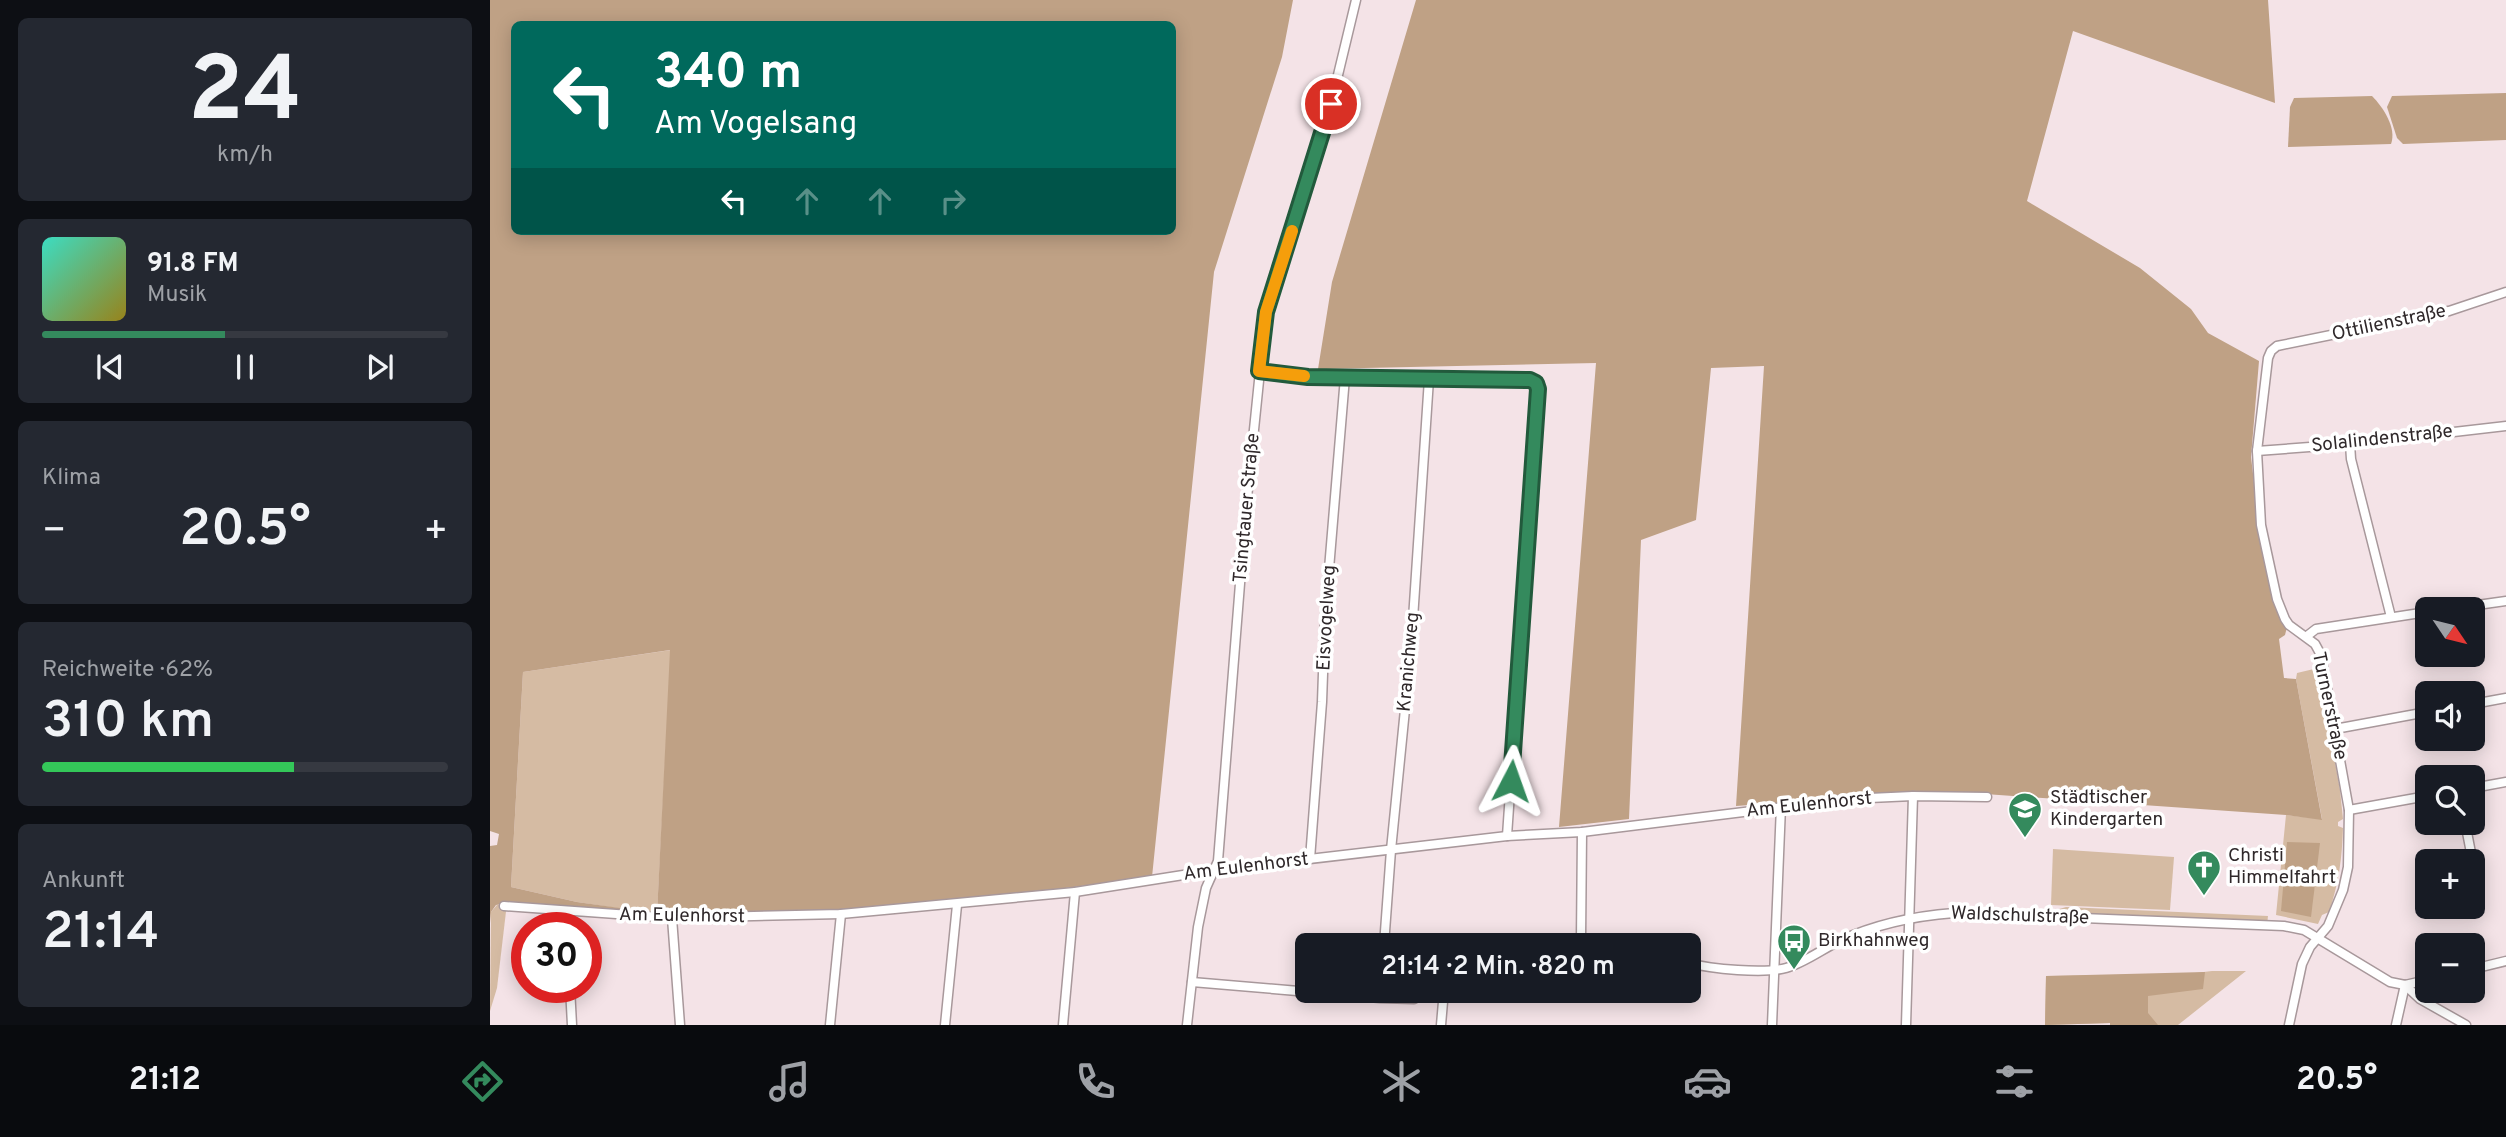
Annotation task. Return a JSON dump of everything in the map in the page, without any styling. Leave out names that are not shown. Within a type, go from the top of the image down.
[{"type":"street","name":"Tsingtauer Straße","points":[[1187,1025],[1198,927],[1206,888],[1218,861],[1266,312],[1331,104],[1356,0]]},
{"type":"street","name":"Ottilienstraße","points":[[2271,351],[2277,346],[2449,311],[2506,292]]},
{"type":"street","name":"Turnerstraße","points":[[2271,351],[2257,452],[2261,525],[2277,598],[2289,625],[2307,636],[2322,655],[2349,810],[2348,867],[2343,890],[2328,926],[2310,947],[2302,964],[2289,1025]]},
{"type":"street","points":[[1259,371],[1308,377],[1530,380],[1536,383],[1538,389],[1507,836]]},
{"type":"street","name":"Eisvogelweg","points":[[1310,859],[1322,702],[1325,617],[1345,377]]},
{"type":"street","name":"Kranichweg","points":[[1385,933],[1412,637],[1429,379]]},
{"type":"street","name":"Solalindenstraße","points":[[2257,452],[2506,426]]},
{"type":"street","points":[[2350,444],[2357,484],[2391,617]]},
{"type":"street","points":[[2485,604],[2506,601]]},
{"type":"street","points":[[2307,636],[2316,629],[2415,614]]},
{"type":"street","points":[[2485,702],[2506,698]]},
{"type":"street","points":[[2335,729],[2415,714]]},
{"type":"street","points":[[2485,786],[2506,782]]},
{"type":"street","points":[[1906,1025],[1913,796]]},
{"type":"street","name":"Am Eulenhorst","points":[[602,914],[672,918],[841,914],[957,905],[1215,870],[1507,836],[1582,832],[1781,806],[1913,796],[1987,797]]},
{"type":"street","points":[[2349,810],[2415,798]]},
{"type":"street","points":[[1772,1025],[1781,806]]},
{"type":"street","points":[[1581,933],[1582,832]]},
{"type":"street","points":[[1063,1025],[1075,891]]},
{"type":"street","points":[[945,1025],[957,905]]},
{"type":"street","name":"Am Eulenhorst","points":[[504,906],[566,912]]},
{"type":"street","name":"Waldschulstraße","points":[[1701,966],[1776,970],[1882,925],[1947,913],[1983,912],[2284,926],[2304,930],[2390,982],[2405,985],[2420,999],[2466,1025]]},
{"type":"street","points":[[830,1025],[841,914]]},
{"type":"street","points":[[672,918],[680,1025]]},
{"type":"street","points":[[2485,966],[2506,961]]},
{"type":"street","points":[[1192,982],[1295,989]]},
{"type":"street","points":[[2396,1025],[2405,985],[2415,983]]},
{"type":"street","points":[[571,1003],[572,1025]]},
{"type":"street","points":[[1441,1025],[1443,1003]]},
{"type":"shaded area","points":[[490,0],[1293,0],[1282,57],[1214,272],[1152,877],[1042,891],[836,911],[657,914],[670,650],[523,672],[511,887],[627,911],[507,903],[496,905],[491,912],[490,923],[490,846],[497,845],[499,834],[490,831]]},
{"type":"shaded area","points":[[1416,0],[2268,0],[2275,103],[2073,31],[2027,201],[2140,268],[2191,309],[2208,333],[2259,361],[2251,457],[2262,550],[2274,599],[2287,627],[2285,635],[2279,639],[2284,678],[2296,679],[2322,820],[2286,815],[1985,794],[1912,793],[1736,806],[1764,366],[1711,368],[1696,520],[1641,540],[1629,819],[1559,827],[1596,363],[1318,369],[1332,282]]},
{"type":"shaded area","points":[[2506,93],[2506,140],[2403,144],[2397,138],[2387,107],[2392,96]]},
{"type":"shaded area","points":[[2372,96],[2391,125],[2391,144],[2288,147],[2290,107],[2294,98]]},
{"type":"shaded area","points":[[671,650],[657,914],[577,902],[511,887],[523,672]]},
{"type":"shaded area","points":[[2318,668],[2340,790],[2343,819],[2338,822],[2338,826],[2343,828],[2335,891],[2329,912],[2322,915],[2318,924],[2276,915],[2286,815],[2322,819],[2296,679],[2297,673]]},
{"type":"shaded area","points":[[2287,842],[2320,843],[2311,917],[2281,911]]},
{"type":"shaded area","points":[[2053,849],[2174,857],[2170,910],[2051,905]]},
{"type":"shaded area","points":[[507,903],[497,988],[490,1011],[491,912],[497,905]]},
{"type":"shaded area","points":[[2066,907],[2268,916],[2267,925],[2051,916],[2056,910]]},
{"type":"shaded area","points":[[2246,971],[2178,1025],[2045,1025],[2046,976],[2187,974]]},
{"type":"shaded area","points":[[2205,972],[2203,989],[2148,996],[2148,1013],[2158,1025],[2045,1025],[2046,976]]},
{"type":"slow traffic","points":[[1292,231],[1266,312],[1259,371],[1304,376]]},
{"type":"place","name":"Städtischer Kindergarten","points":[[2025,839]]},
{"type":"place","name":"Christi Himmelfahrt","points":[[2204,897]]},
{"type":"place","name":"Birkhahnweg","points":[[1794,971]]},
{"type":"route","points":[[1331,104],[1266,312],[1259,371],[1308,377],[1530,380],[1536,383],[1538,389],[1511,781]]}]
